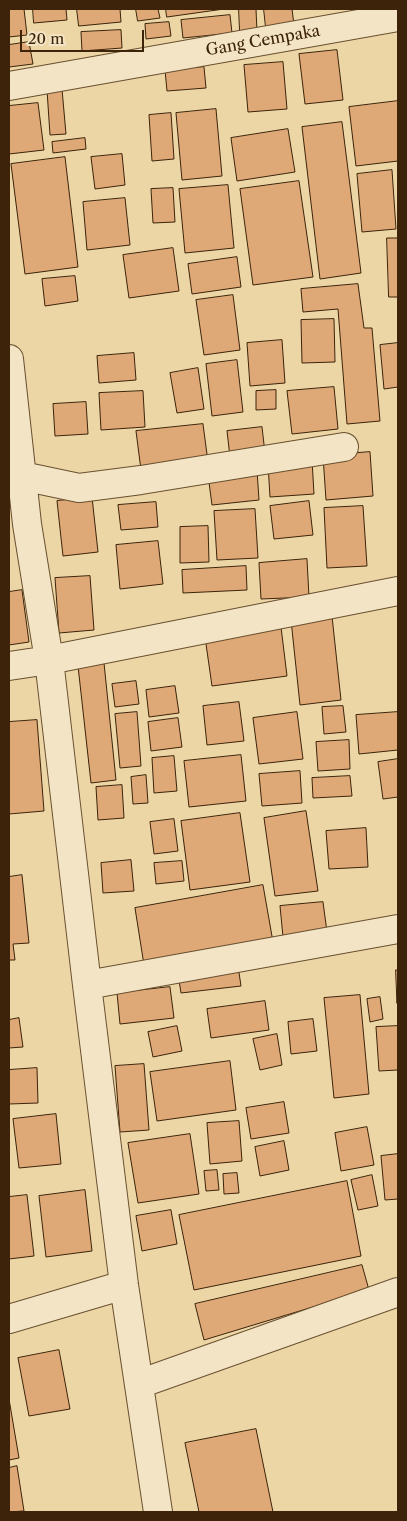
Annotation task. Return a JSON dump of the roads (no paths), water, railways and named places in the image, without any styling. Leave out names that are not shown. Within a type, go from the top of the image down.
[{"type":"street","name":"Gang Cempaka","points":[[9,86],[398,17]]},
{"type":"street","points":[[9,359],[22,476],[18,524],[49,660],[124,1284],[158,1512]]},
{"type":"street","points":[[22,476],[79,488],[141,480],[344,447]]},
{"type":"street","points":[[9,666],[49,660],[398,591]]},
{"type":"street","points":[[87,985],[398,929]]},
{"type":"street","points":[[9,1319],[124,1284]]},
{"type":"street","points":[[139,1384],[398,1292]]}]
